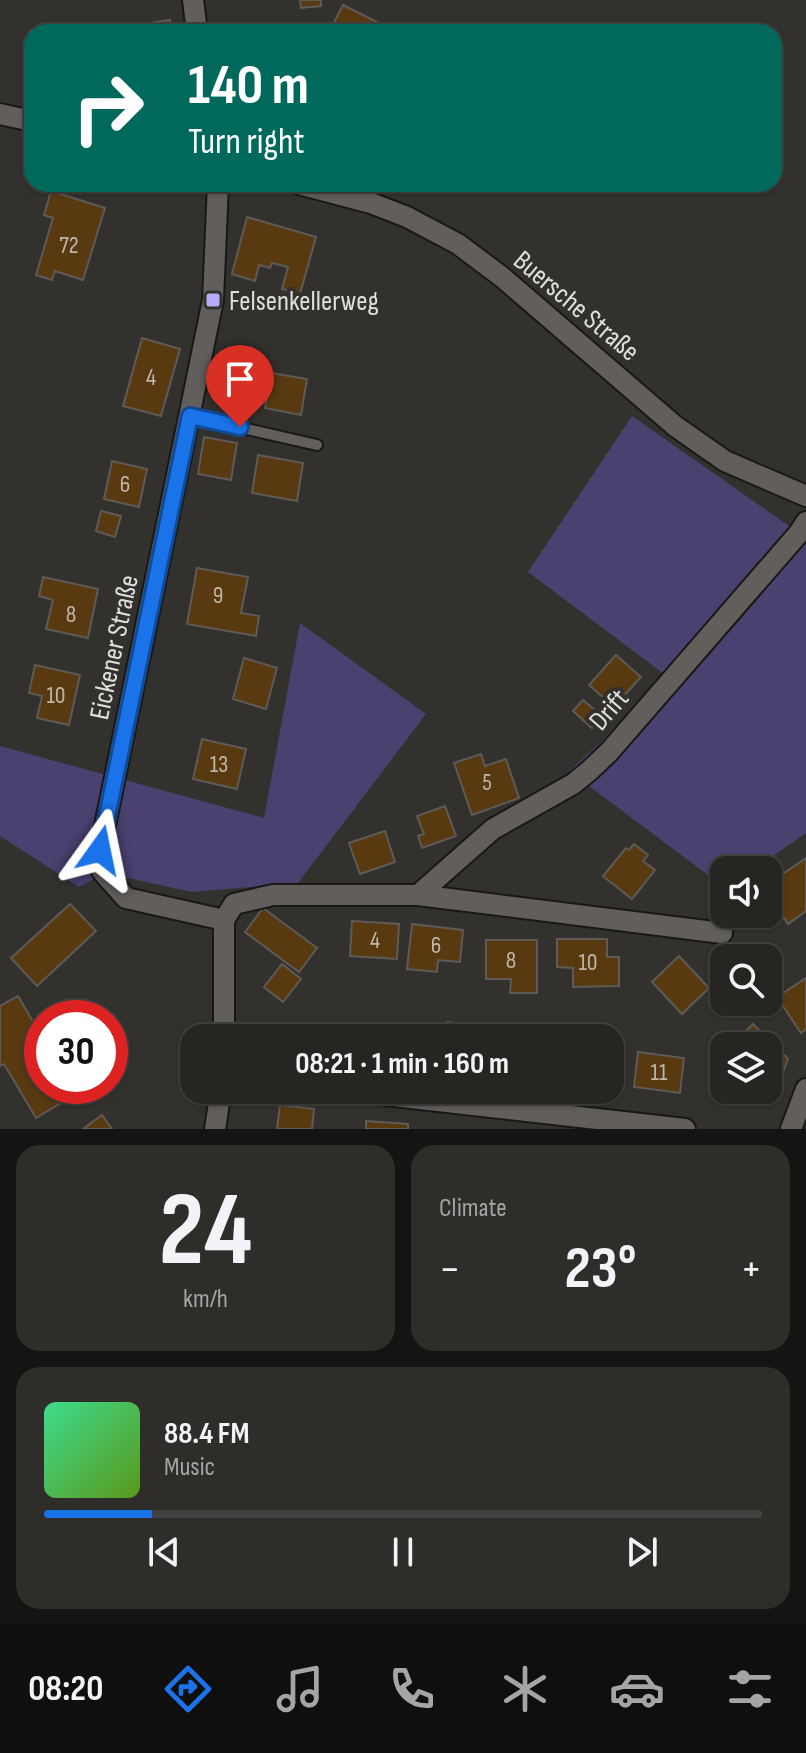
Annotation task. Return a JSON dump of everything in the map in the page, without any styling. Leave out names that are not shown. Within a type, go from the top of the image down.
[{"type":"street","points":[[193,0],[196,24]]},
{"type":"street","points":[[0,114],[24,119]]},
{"type":"street","name":"Eickener Straße","points":[[218,192],[213,300],[100,850],[102,871],[126,898],[224,920]]},
{"type":"street","name":"Buersche Straße","points":[[329,192],[395,212],[458,244],[502,277],[675,426],[725,461],[806,496]]},
{"type":"street","name":"Drift","points":[[418,895],[493,829],[573,784],[609,752],[806,522]]},
{"type":"street","points":[[224,1024],[224,920],[234,904],[273,895],[418,895],[722,933]]},
{"type":"street","points":[[791,1129],[806,1089]]},
{"type":"street","points":[[215,1129],[219,1104]]},
{"type":"street","points":[[464,1104],[685,1129]]},
{"type":"lane","points":[[190,416],[317,445]]},
{"type":"shaded area","points":[[632,416],[799,533],[806,534],[806,833],[773,856],[710,856],[710,877],[569,771],[601,742],[664,674],[528,572]]},
{"type":"shaded area","points":[[300,623],[426,714],[298,883],[192,892],[105,873],[79,887],[0,836],[0,746],[264,818]]},
{"type":"building","points":[[300,0],[321,0],[321,6],[301,8]]},
{"type":"building","points":[[343,5],[377,22],[376,24],[333,24]]},
{"type":"building","points":[[170,20],[171,24],[143,24]]},
{"type":"building","points":[[51,192],[105,208],[83,280],[55,271],[52,280],[36,275],[53,218],[44,215]]},
{"type":"building","points":[[247,217],[316,237],[300,294],[282,289],[288,267],[272,263],[270,268],[259,265],[255,281],[232,274]]},
{"type":"building","points":[[142,338],[180,349],[161,416],[123,406]]},
{"type":"building","points":[[271,373],[307,379],[301,415],[265,408]]},
{"type":"building","points":[[204,437],[237,443],[231,480],[198,474]]},
{"type":"building","points":[[258,455],[303,463],[297,501],[252,493]]},
{"type":"building","points":[[112,461],[147,469],[139,507],[104,499]]},
{"type":"building","points":[[101,511],[121,516],[115,537],[96,531]]},
{"type":"building","points":[[197,568],[248,577],[241,613],[259,616],[256,636],[187,624]]},
{"type":"building","points":[[43,577],[98,589],[88,638],[46,629],[53,600],[39,596]]},
{"type":"building","points":[[616,655],[641,677],[614,707],[589,685]]},
{"type":"building","points":[[244,658],[277,668],[266,709],[233,699]]},
{"type":"building","points":[[35,665],[80,675],[69,725],[37,718],[42,696],[29,693]]},
{"type":"building","points":[[583,700],[602,716],[592,728],[573,711]]},
{"type":"building","points":[[202,739],[246,749],[237,789],[193,779]]},
{"type":"building","points":[[481,754],[485,766],[506,759],[519,798],[472,815],[454,763]]},
{"type":"building","points":[[445,806],[456,836],[422,848],[418,836],[424,834],[417,816]]},
{"type":"building","points":[[385,831],[395,862],[360,874],[349,843]]},
{"type":"building","points":[[634,844],[648,855],[643,861],[655,870],[632,899],[603,876],[626,848],[629,850]]},
{"type":"building","points":[[806,858],[806,911],[788,924],[782,915],[782,874]]},
{"type":"building","points":[[70,904],[96,931],[37,986],[11,958]]},
{"type":"building","points":[[263,908],[317,948],[299,972],[245,932]]},
{"type":"building","points":[[352,921],[399,924],[397,959],[350,956]]},
{"type":"building","points":[[412,924],[463,930],[460,962],[438,960],[437,972],[407,969]]},
{"type":"building","points":[[557,939],[607,939],[607,957],[619,957],[619,986],[573,987],[573,968],[557,967]]},
{"type":"building","points":[[486,940],[537,940],[537,993],[510,993],[511,979],[486,979]]},
{"type":"building","points":[[679,956],[709,988],[682,1014],[652,982]]},
{"type":"building","points":[[282,964],[301,979],[283,1002],[264,987]]},
{"type":"building","points":[[806,978],[806,1029],[801,1033],[782,1004],[782,994]]},
{"type":"building","points":[[18,996],[24,1006],[24,1098],[4,1064],[0,1066],[0,1006]]},
{"type":"building","points":[[753,1024],[761,1032],[745,1032]]},
{"type":"building","points":[[638,1052],[684,1058],[680,1093],[634,1087]]},
{"type":"building","points":[[782,1053],[788,1059],[782,1075]]},
{"type":"building","points":[[28,1104],[59,1104],[36,1118]]},
{"type":"building","points":[[280,1105],[314,1109],[312,1129],[277,1129]]},
{"type":"building","points":[[102,1115],[112,1129],[83,1129]]},
{"type":"building","points":[[366,1121],[408,1124],[408,1129],[366,1129]]},
{"type":"place","name":"Felsenkellerweg","points":[[213,300]]},
{"type":"route","points":[[100,850],[190,416],[240,427]]}]
